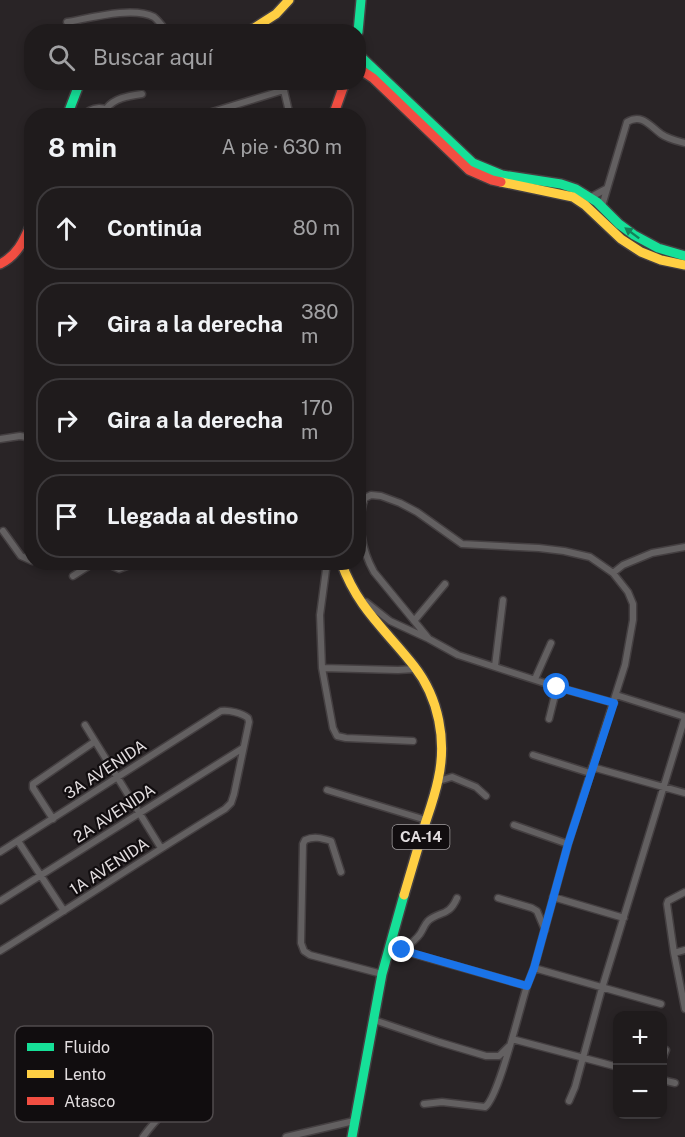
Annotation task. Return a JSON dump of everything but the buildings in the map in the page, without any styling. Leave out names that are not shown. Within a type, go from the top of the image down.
[{"type":"main road","points":[[260,24],[286,6],[289,0]]},
{"type":"main road","points":[[359,24],[361,0]]},
{"type":"main road","points":[[366,62],[473,163],[487,171],[511,177],[557,183],[575,189],[591,197],[641,241],[685,256]]},
{"type":"main road","points":[[366,73],[470,170],[492,180],[573,197],[641,252],[661,260],[685,265]]},
{"type":"main road","points":[[70,108],[77,90]]},
{"type":"main road","points":[[336,108],[342,90]]},
{"type":"main road","points":[[0,264],[12,258],[24,239]]},
{"type":"main road","name":"CA-14","points":[[343,570],[346,580],[367,613],[416,669],[428,689],[436,706],[440,724],[442,756],[438,781],[382,974],[352,1137]]},
{"type":"street","points":[[67,22],[124,13],[142,13],[154,17],[161,24]]},
{"type":"street","points":[[221,108],[272,90]]},
{"type":"street","points":[[284,90],[288,108]]},
{"type":"street","points":[[107,108],[114,100],[142,94]]},
{"type":"street","points":[[602,206],[627,122],[632,118],[638,118],[663,135],[685,143]]},
{"type":"street","points":[[591,197],[606,189]]},
{"type":"street","points":[[0,439],[24,437]]},
{"type":"street","points":[[366,497],[370,495],[381,496],[417,512],[462,544],[564,551],[590,557],[613,573],[628,592],[633,604],[633,620],[626,665],[568,844],[511,1042],[488,1106],[442,1102],[424,1104]]},
{"type":"street","points":[[3,531],[24,557]]},
{"type":"street","points":[[613,573],[624,565],[652,553],[685,547]]},
{"type":"street","points":[[366,553],[374,572],[429,639]]},
{"type":"street","points":[[73,576],[82,570]]},
{"type":"street","points":[[326,570],[320,615],[322,668],[333,728],[337,736],[413,741]]},
{"type":"street","points":[[414,621],[445,585]]},
{"type":"street","points":[[354,590],[372,608],[390,621],[458,655],[614,703]]},
{"type":"street","points":[[495,666],[503,600]]},
{"type":"street","points":[[535,679],[550,643]]},
{"type":"street","points":[[322,668],[416,669]]},
{"type":"street","points":[[549,719],[557,687]]},
{"type":"street","points":[[569,1101],[685,717],[616,695]]},
{"type":"street","name":"3A AVENIDA","points":[[0,852],[219,713],[225,711],[248,718],[243,748]]},
{"type":"street","points":[[85,725],[161,848]]},
{"type":"street","points":[[53,819],[33,788],[33,784],[94,742]]},
{"type":"street","name":"1A AVENIDA","points":[[0,951],[225,809],[231,803],[243,748]]},
{"type":"street","name":"2A AVENIDA","points":[[0,902],[243,748]]},
{"type":"street","points":[[533,755],[685,793]]},
{"type":"street","points":[[438,781],[452,777],[476,787],[486,796]]},
{"type":"street","points":[[327,790],[427,820]]},
{"type":"street","points":[[514,825],[568,844]]},
{"type":"street","points":[[341,872],[331,841],[321,837],[305,840],[303,844],[301,946],[310,955],[382,974]]},
{"type":"street","points":[[18,841],[64,911]]},
{"type":"street","points":[[685,892],[668,901],[667,904],[685,1009]]},
{"type":"street","points":[[402,950],[412,943],[427,922],[451,908],[458,897]]},
{"type":"street","points":[[553,897],[624,918]]},
{"type":"street","points":[[498,898],[537,911],[545,930]]},
{"type":"street","points":[[389,947],[527,986]]},
{"type":"street","points":[[674,953],[685,950]]},
{"type":"street","points":[[534,968],[661,1004]]},
{"type":"street","points":[[374,1020],[486,1056],[499,1056],[511,1042]]},
{"type":"street","points":[[511,1042],[613,1066]]},
{"type":"street","points":[[667,1081],[675,1083]]},
{"type":"street","points":[[286,1137],[354,1121]]},
{"type":"street","points":[[143,1137],[155,1122]]},
{"type":"traffic: fast","points":[[359,24],[361,0]]},
{"type":"traffic: fast","points":[[366,62],[473,163],[502,175],[561,184],[576,189],[597,202],[634,235],[658,248],[685,256]]},
{"type":"traffic: fast","points":[[70,108],[77,90]]},
{"type":"traffic: fast","points":[[352,1137],[382,974],[404,895]]},
{"type":"traffic: slow","points":[[260,24],[276,14],[289,0]]},
{"type":"traffic: slow","points":[[501,182],[573,197],[585,205],[621,239],[641,252],[661,260],[685,265]]},
{"type":"traffic: slow","points":[[344,570],[364,606],[423,678],[439,720],[441,765],[434,797],[404,895]]},
{"type":"traffic: jam","points":[[366,73],[469,170],[501,182]]},
{"type":"traffic: jam","points":[[336,108],[342,90]]},
{"type":"traffic: jam","points":[[0,264],[16,252],[24,239]]},
{"type":"route","points":[[402,950],[527,986],[568,844],[614,703],[557,687]]}]
